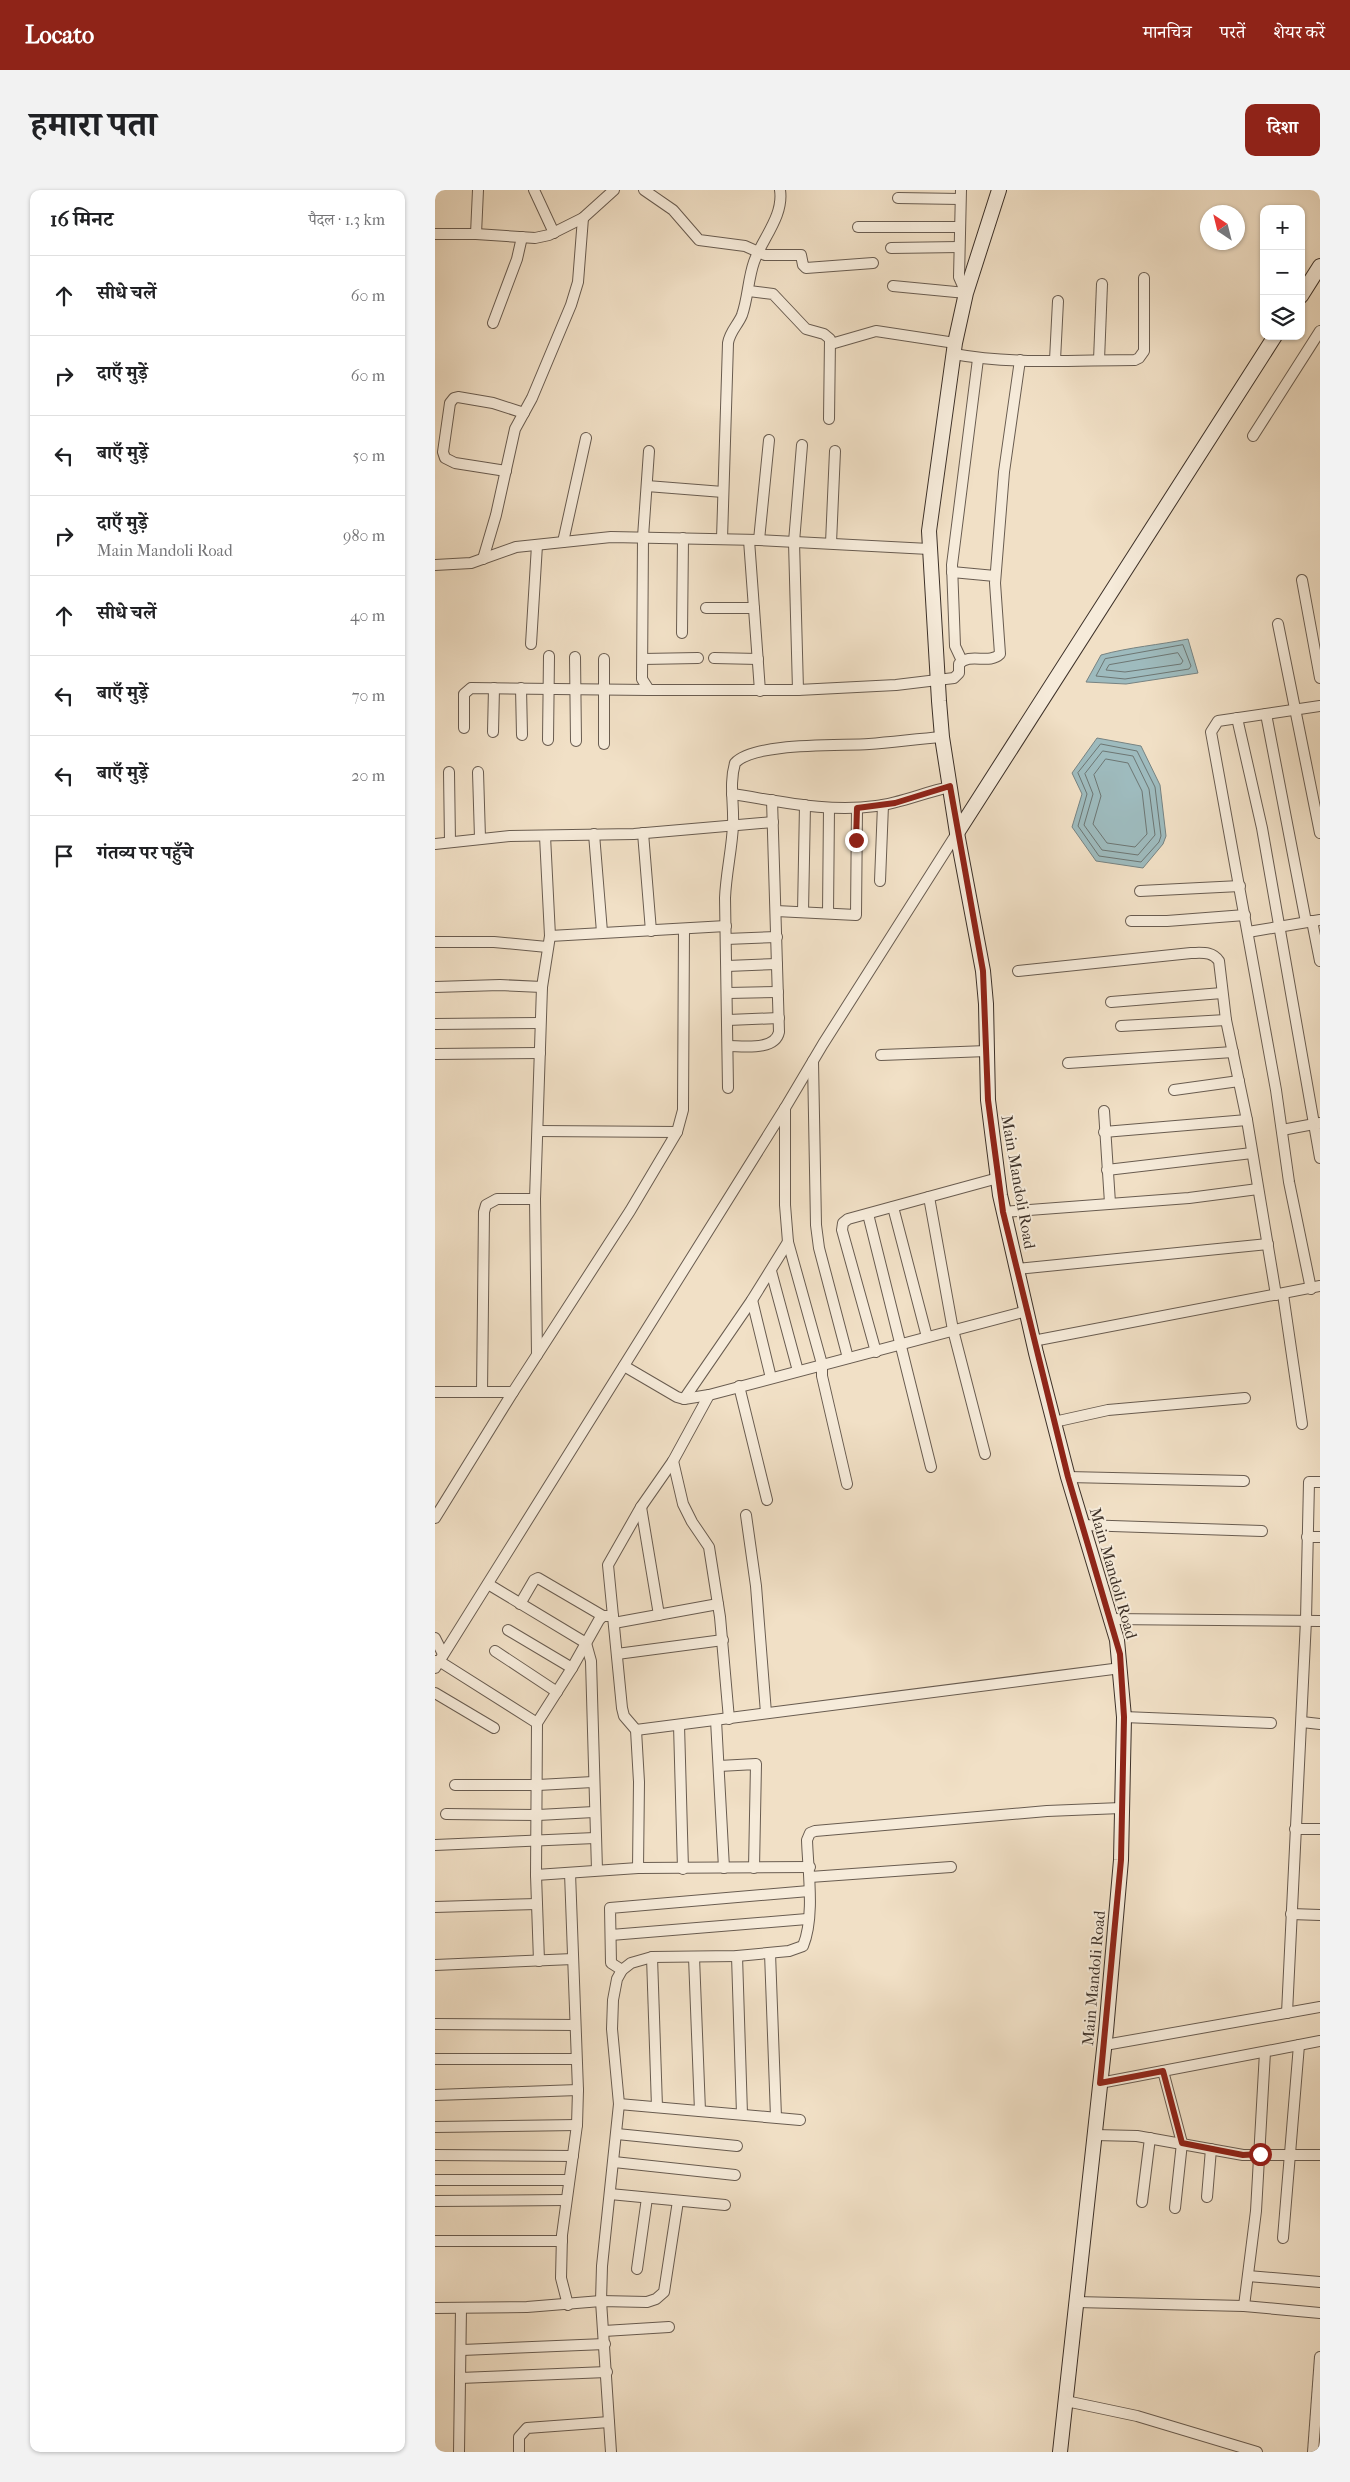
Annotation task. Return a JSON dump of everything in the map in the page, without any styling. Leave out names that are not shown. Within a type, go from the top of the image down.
[{"type":"street","points":[[476,234],[478,190]]},
{"type":"street","points":[[534,190],[553,233]]},
{"type":"street","points":[[435,234],[476,234],[535,238],[553,233],[583,218],[614,190]]},
{"type":"street","points":[[644,190],[673,210],[699,240],[745,246],[771,256],[801,254],[803,265],[806,268],[873,263]]},
{"type":"street","points":[[722,539],[728,342],[731,332],[741,317],[749,291],[754,262],[774,220],[779,204],[780,190]]},
{"type":"street","name":"Main Mandoli Road","points":[[999,190],[966,293],[955,349],[929,531],[937,681],[942,737],[957,833],[983,971],[988,1100],[1003,1212],[1033,1341],[1068,1477],[1117,1640],[1124,1717],[1121,1860],[1105,2045],[1060,2452]]},
{"type":"street","points":[[893,286],[966,293],[959,277],[961,194],[898,198]]},
{"type":"street","points":[[483,559],[490,538],[515,428],[524,413],[571,305],[578,282],[583,218]]},
{"type":"street","points":[[858,227],[959,227]]},
{"type":"street","points":[[493,323],[517,259],[522,237]]},
{"type":"street","points":[[891,248],[959,247]]},
{"type":"street","points":[[1302,295],[1320,266]]},
{"type":"street","points":[[831,344],[876,331],[955,349],[978,359],[1135,360],[1142,355],[1144,278]]},
{"type":"street","points":[[1099,360],[1102,284]]},
{"type":"street","points":[[749,291],[769,293],[777,297],[799,324],[810,331],[827,336],[831,344],[829,419]]},
{"type":"street","points":[[1055,360],[1058,301]]},
{"type":"street","points":[[1253,436],[1320,331]]},
{"type":"street","points":[[438,1661],[488,1584],[785,1108],[813,1060],[1272,340]]},
{"type":"street","points":[[465,728],[465,691],[471,688],[760,691],[937,681],[957,676],[962,661],[955,646],[952,572],[978,359]]},
{"type":"street","points":[[962,661],[966,659],[995,658],[1000,654],[995,576],[1004,472],[1020,360]]},
{"type":"street","points":[[506,471],[455,463],[445,458],[443,452],[450,403],[454,398],[458,397],[493,403],[524,413]]},
{"type":"street","points":[[563,542],[585,438]]},
{"type":"street","points":[[760,691],[754,608],[754,540],[769,440]]},
{"type":"street","points":[[799,690],[794,542],[801,445]]},
{"type":"street","points":[[831,543],[835,450]]},
{"type":"street","points":[[649,451],[643,537],[642,679],[649,690]]},
{"type":"street","points":[[647,486],[723,492]]},
{"type":"street","points":[[435,565],[471,563],[505,550],[537,545],[643,537],[831,543],[929,549]]},
{"type":"street","points":[[682,633],[683,538]]},
{"type":"street","points":[[531,644],[537,545]]},
{"type":"street","points":[[952,572],[995,576]]},
{"type":"street","points":[[1302,580],[1320,678]]},
{"type":"street","points":[[706,608],[754,608]]},
{"type":"street","points":[[1277,624],[1320,833]]},
{"type":"street","points":[[548,740],[547,688],[549,656]]},
{"type":"street","points":[[575,657],[576,741]]},
{"type":"street","points":[[604,658],[604,744]]},
{"type":"street","points":[[643,659],[698,658]]},
{"type":"street","points":[[714,658],[757,660]]},
{"type":"street","points":[[493,732],[494,688]]},
{"type":"street","points":[[521,688],[522,735]]},
{"type":"street","points":[[1033,1341],[1315,1288],[1289,1182],[1282,1130],[1248,932],[1211,732],[1218,721],[1320,706]]},
{"type":"street","points":[[1266,714],[1313,921],[1320,961]]},
{"type":"street","points":[[1237,718],[1262,828],[1281,926],[1292,1004],[1317,1124],[1320,1158]]},
{"type":"street","points":[[728,1088],[726,877],[733,824],[731,780],[735,763],[747,755],[780,748],[871,744],[942,737]]},
{"type":"street","points":[[449,772],[450,842]]},
{"type":"street","points":[[478,772],[480,838]]},
{"type":"street","points":[[732,794],[829,808],[857,808],[883,805],[950,786]]},
{"type":"street","points":[[728,1046],[770,1044],[778,1037],[777,911],[772,800]]},
{"type":"street","points":[[803,912],[805,805]]},
{"type":"street","points":[[881,881],[883,805]]},
{"type":"street","points":[[828,913],[829,808]]},
{"type":"street","points":[[777,911],[856,914],[857,808]]},
{"type":"street","points":[[435,844],[480,838],[643,833],[773,822]]},
{"type":"street","points":[[643,833],[651,931]]},
{"type":"street","points":[[594,834],[602,932]]},
{"type":"street","points":[[537,1356],[535,1199],[540,1023],[542,987],[550,936],[545,836]]},
{"type":"street","points":[[1141,891],[1239,886]]},
{"type":"street","points":[[1131,921],[1167,922],[1245,915]]},
{"type":"street","points":[[1248,932],[1313,921]]},
{"type":"street","points":[[550,936],[602,932],[684,930],[726,926]]},
{"type":"street","points":[[435,1518],[513,1392],[631,1211],[677,1132],[683,1110],[684,930]]},
{"type":"street","points":[[726,939],[777,937]]},
{"type":"street","points":[[435,942],[494,942],[547,947]]},
{"type":"street","points":[[1018,971],[1205,953],[1216,957],[1219,961],[1226,1020],[1247,1120],[1302,1424]]},
{"type":"street","points":[[727,966],[777,964]]},
{"type":"street","points":[[435,987],[500,985],[542,987]]},
{"type":"street","points":[[728,993],[778,992]]},
{"type":"street","points":[[1111,1002],[1222,993]]},
{"type":"street","points":[[728,1020],[779,1018]]},
{"type":"street","points":[[1121,1026],[1226,1020]]},
{"type":"street","points":[[435,1024],[540,1023]]},
{"type":"street","points":[[881,1055],[987,1051]]},
{"type":"street","points":[[1068,1063],[1233,1052]]},
{"type":"street","points":[[435,1054],[540,1054]]},
{"type":"street","points":[[813,1060],[816,1225],[819,1248],[848,1358]]},
{"type":"street","points":[[1174,1090],[1239,1081]]},
{"type":"street","points":[[785,1108],[785,1205],[788,1242],[822,1364],[822,1376],[847,1484]]},
{"type":"street","points":[[1104,1111],[1110,1203]]},
{"type":"street","points":[[1104,1132],[1247,1120]]},
{"type":"street","points":[[1282,1130],[1317,1124]]},
{"type":"street","points":[[538,1131],[677,1132]]},
{"type":"street","points":[[1107,1170],[1252,1153]]},
{"type":"street","points":[[876,1352],[842,1226],[848,1219],[997,1178]]},
{"type":"street","points":[[1003,1212],[1189,1198],[1258,1189]]},
{"type":"street","points":[[929,1197],[953,1330],[985,1454]]},
{"type":"street","points":[[482,1392],[484,1212],[486,1205],[497,1199],[535,1199]]},
{"type":"street","points":[[893,1207],[927,1338]]},
{"type":"street","points":[[868,1214],[899,1346],[931,1467]]},
{"type":"street","points":[[685,1399],[752,1300],[788,1242]]},
{"type":"street","points":[[1017,1269],[1268,1244]]},
{"type":"street","points":[[771,1271],[798,1371]]},
{"type":"street","points":[[752,1300],[771,1378]]},
{"type":"street","points":[[624,1366],[659,1388],[685,1399],[709,1395],[1027,1311]]},
{"type":"street","points":[[739,1386],[767,1500]]},
{"type":"street","points":[[435,1392],[513,1392]]},
{"type":"street","points":[[638,1868],[639,1782],[636,1730],[624,1716],[622,1708],[617,1654],[610,1619],[608,1566],[641,1507],[673,1461],[709,1395]]},
{"type":"street","points":[[1054,1422],[1108,1410],[1245,1398]]},
{"type":"street","points":[[673,1461],[683,1504],[692,1522],[709,1547],[723,1640],[729,1719]]},
{"type":"street","points":[[1068,1477],[1244,1480]]},
{"type":"street","points":[[1287,2013],[1307,1620],[1309,1482],[1320,1482]]},
{"type":"street","points":[[641,1507],[659,1615]]},
{"type":"street","points":[[746,1515],[756,1586],[766,1714]]},
{"type":"street","points":[[1082,1525],[1262,1531]]},
{"type":"street","points":[[1307,1537],[1320,1537]]},
{"type":"street","points":[[520,1604],[534,1580],[538,1578],[610,1619]]},
{"type":"street","points":[[488,1584],[587,1643],[591,1661],[597,1870]]},
{"type":"street","points":[[539,1961],[536,1875],[538,1815],[537,1723],[572,1668],[599,1620],[659,1615],[718,1604]]},
{"type":"street","points":[[1109,1618],[1320,1621]]},
{"type":"street","points":[[508,1630],[572,1668]]},
{"type":"street","points":[[435,1638],[438,1661]]},
{"type":"street","points":[[617,1654],[723,1640]]},
{"type":"street","points":[[495,1651],[557,1692]]},
{"type":"street","points":[[438,1661],[537,1723]]},
{"type":"street","points":[[636,1730],[1121,1668]]},
{"type":"street","points":[[435,1693],[494,1728]]},
{"type":"street","points":[[1124,1717],[1271,1723]]},
{"type":"street","points":[[716,1720],[723,1868]]},
{"type":"street","points":[[1302,1722],[1320,1724]]},
{"type":"street","points":[[679,1725],[683,1869]]},
{"type":"street","points":[[719,1766],[756,1764],[754,1868]]},
{"type":"street","points":[[455,1785],[538,1785],[593,1782]]},
{"type":"street","points":[[611,2452],[601,2300],[602,2266],[619,2104],[612,2015],[617,1978],[622,1970],[631,1963],[652,1957],[737,1956],[789,1951],[803,1946],[807,1936],[810,1872],[807,1840],[810,1833],[815,1831],[1047,1811],[1121,1808]]},
{"type":"street","points":[[446,1814],[538,1815],[594,1812]]},
{"type":"street","points":[[1295,1828],[1320,1829]]},
{"type":"street","points":[[435,1845],[595,1838]]},
{"type":"street","points":[[536,1875],[638,1868],[754,1868],[810,1872],[951,1867]]},
{"type":"street","points":[[568,2305],[561,2278],[562,2241],[565,2200],[577,2124],[578,2090],[570,1873]]},
{"type":"street","points":[[622,1970],[611,1963],[610,1908],[809,1891]]},
{"type":"street","points":[[435,1907],[537,1904]]},
{"type":"street","points":[[1291,1914],[1320,1915]]},
{"type":"street","points":[[611,1935],[807,1919]]},
{"type":"street","points":[[770,1953],[776,2117]]},
{"type":"street","points":[[737,1956],[742,2114]]},
{"type":"street","points":[[652,1957],[657,2107]]},
{"type":"street","points":[[694,1957],[700,2111]]},
{"type":"street","points":[[435,1965],[573,1959]]},
{"type":"street","points":[[1105,2045],[1320,2007]]},
{"type":"street","points":[[435,2024],[575,2025]]},
{"type":"street","points":[[1100,2083],[1320,2041]]},
{"type":"street","points":[[1283,2238],[1299,2045]]},
{"type":"street","points":[[1244,2306],[1260,2154],[1265,2052]]},
{"type":"street","points":[[435,2059],[577,2059]]},
{"type":"street","points":[[1163,2071],[1182,2143],[1175,2208]]},
{"type":"street","points":[[435,2095],[578,2090]]},
{"type":"street","points":[[619,2104],[800,2120]]},
{"type":"street","points":[[435,2127],[577,2124]]},
{"type":"street","points":[[617,2134],[737,2146]]},
{"type":"street","points":[[1095,2135],[1150,2138],[1243,2155],[1320,2155]]},
{"type":"street","points":[[1142,2202],[1150,2138]]},
{"type":"street","points":[[1207,2197],[1211,2149]]},
{"type":"street","points":[[435,2155],[573,2156]]},
{"type":"street","points":[[614,2162],[735,2175]]},
{"type":"street","points":[[435,2180],[568,2180]]},
{"type":"street","points":[[610,2194],[725,2205]]},
{"type":"street","points":[[637,2270],[647,2198]]},
{"type":"street","points":[[435,2201],[565,2200]]},
{"type":"street","points":[[435,2308],[568,2305],[601,2300],[647,2302],[661,2296],[666,2282],[678,2201]]},
{"type":"street","points":[[435,2241],[562,2241]]},
{"type":"street","points":[[1248,2276],[1320,2282]]},
{"type":"street","points":[[1076,2302],[1244,2306],[1320,2313]]},
{"type":"street","points":[[459,2452],[462,2350],[461,2308]]},
{"type":"street","points":[[604,2331],[669,2328]]},
{"type":"street","points":[[462,2350],[605,2344]]},
{"type":"street","points":[[1313,2452],[1320,2357]]},
{"type":"street","points":[[460,2378],[607,2372]]},
{"type":"street","points":[[1066,2401],[1137,2416],[1257,2452]]},
{"type":"street","points":[[519,2452],[519,2437],[527,2428],[609,2422]]},
{"type":"water","points":[[1188,639],[1198,673],[1126,684],[1086,682],[1101,655]]},
{"type":"water","points":[[1097,738],[1141,746],[1160,785],[1166,836],[1163,844],[1143,868],[1096,861],[1072,827],[1082,794],[1072,773]]},
{"type":"route","points":[[856,840],[857,808],[895,803],[950,786],[983,971],[986,1004],[988,1100],[1003,1212],[1036,1353],[1068,1477],[1120,1654],[1124,1717],[1121,1860],[1100,2083],[1163,2071],[1182,2143],[1243,2155],[1260,2154]]}]
